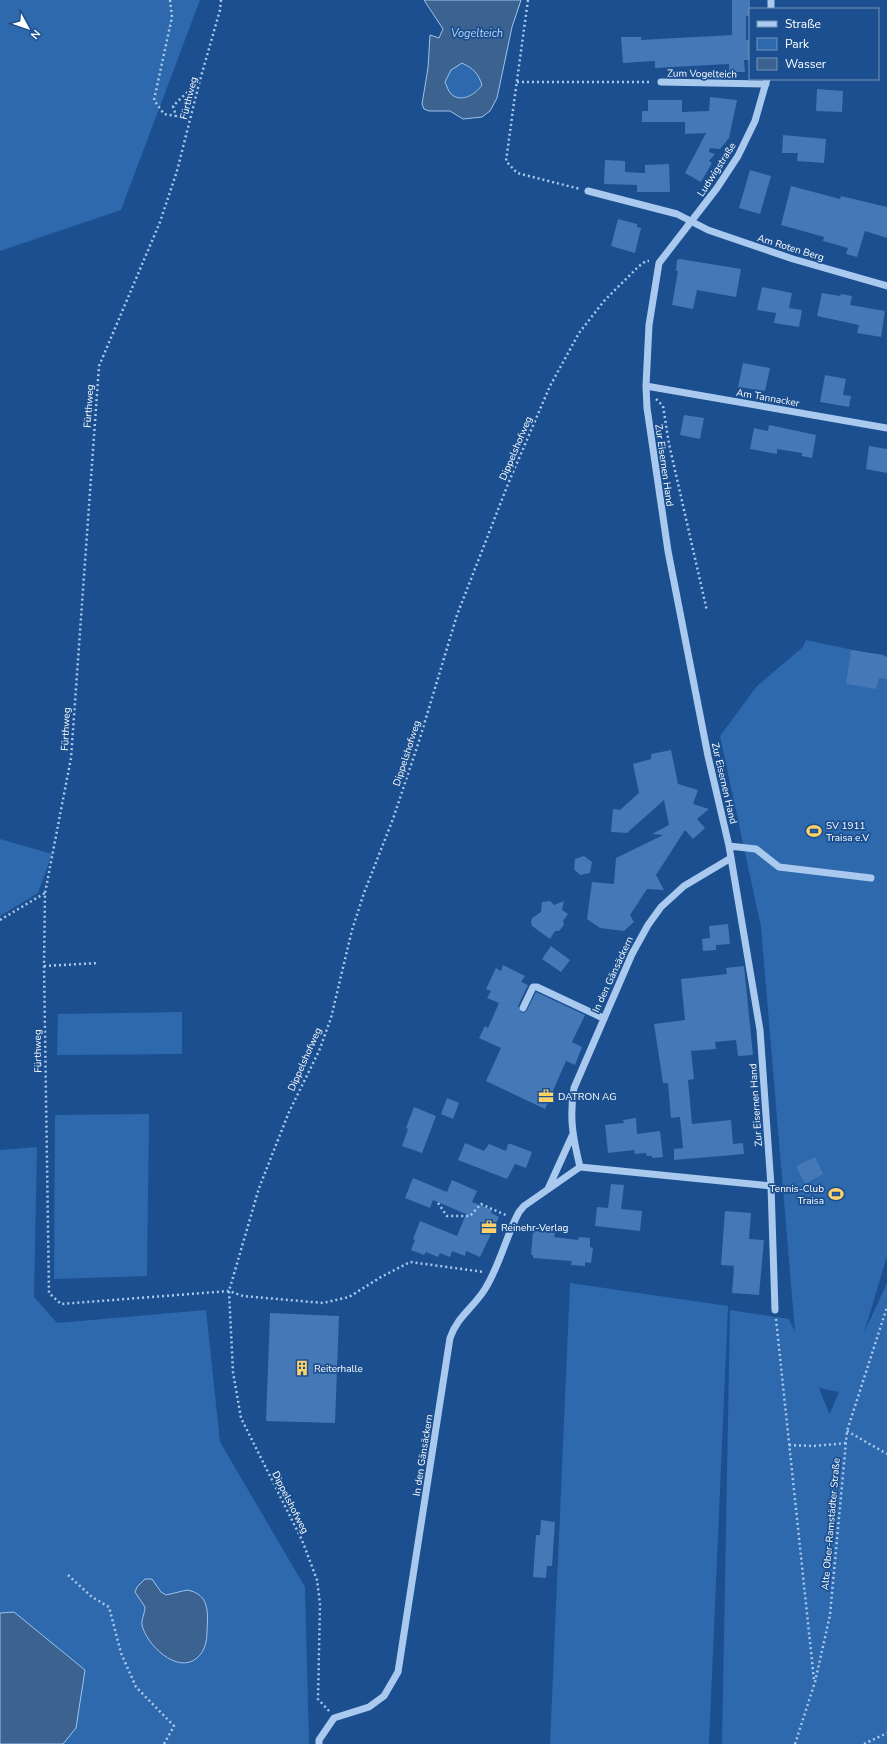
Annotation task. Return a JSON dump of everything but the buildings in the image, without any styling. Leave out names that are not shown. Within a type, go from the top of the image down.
[{"type":"street","name":"Zum Vogelteich","points":[[661,82],[766,81]]},
{"type":"street","name":"Ludwigstraße","points":[[659,263],[692,221],[738,156],[755,120],[766,81]]},
{"type":"street","points":[[588,191],[677,214],[692,221]]},
{"type":"street","name":"Am Roten Berg","points":[[692,221],[708,230],[786,256],[887,286]]},
{"type":"street","name":"Zur Eisernen Hand","points":[[659,263],[649,325],[646,386],[647,408],[668,551],[708,756],[729,846],[760,1030],[771,1186],[775,1310]]},
{"type":"street","name":"Am Tannacker","points":[[646,386],[887,428]]},
{"type":"street","points":[[729,846],[756,849],[779,867],[871,878]]},
{"type":"street","name":"In den Gänsäckern","points":[[334,1718],[369,1707],[384,1696],[398,1672],[450,1338],[454,1326],[486,1288],[515,1219],[524,1206],[580,1167],[572,1136],[570,1110],[574,1088],[603,1018],[642,934],[661,907],[684,886],[731,858]]},
{"type":"street","points":[[523,1008],[533,987],[537,987],[603,1018]]},
{"type":"street","name":"In den Gänsäckern","points":[[548,1189],[572,1136]]},
{"type":"street","points":[[580,1167],[771,1186]]},
{"type":"street","points":[[319,1744],[319,1740],[334,1718]]},
{"type":"path","points":[[170,0],[172,18],[154,100],[164,114],[176,116],[173,106],[200,80]]},
{"type":"path","name":"Fürthweg","points":[[221,0],[220,10],[200,80],[178,171],[160,222],[99,366],[71,758],[45,893],[44,966],[49,1293],[61,1304],[229,1291]]},
{"type":"path","points":[[528,0],[506,161],[517,173],[588,191]]},
{"type":"path","points":[[517,82],[661,82]]},
{"type":"path","name":"Dippelshofweg","points":[[334,1718],[318,1699],[320,1604],[317,1580],[302,1540],[241,1418],[233,1372],[229,1291],[259,1188],[289,1112],[319,1051],[331,1018],[352,930],[364,893],[393,819],[420,738],[457,615],[508,484],[550,386],[579,334],[604,301],[638,266],[646,261],[659,263]]},
{"type":"path","points":[[646,386],[663,406],[669,444],[707,611]]},
{"type":"path","points":[[0,920],[45,893]]},
{"type":"path","points":[[44,966],[99,963]]},
{"type":"path","points":[[438,1202],[447,1216],[470,1216],[481,1204],[515,1219]]},
{"type":"path","points":[[229,1291],[242,1296],[323,1304],[350,1297],[381,1277],[410,1262],[492,1274]]},
{"type":"path","name":"Alte Ober-Ramstädter Straße","points":[[795,1744],[815,1682],[830,1615],[847,1431],[887,1307]]},
{"type":"path","points":[[775,1310],[815,1682]]},
{"type":"path","points":[[847,1431],[887,1454]]},
{"type":"path","points":[[789,1445],[814,1446],[846,1443]]},
{"type":"path","points":[[68,1575],[92,1597],[109,1607],[122,1653],[136,1687],[174,1726],[164,1744]]},
{"type":"path","points":[[864,1744],[887,1733]]},
{"type":"green space","points":[[0,0],[200,0],[121,210],[0,251]]},
{"type":"green space","points":[[462,63],[470,67],[475,72],[482,85],[472,95],[459,98],[451,94],[445,82],[451,70]]},
{"type":"green space","points":[[806,640],[887,657],[887,1256],[864,1333],[887,1283],[887,1744],[722,1744],[730,1310],[789,1319],[795,1332],[761,927],[720,736],[757,686],[803,647]],"holes":[[[819,1388],[839,1392],[830,1413],[829,1413]]]},
{"type":"green space","points":[[0,839],[52,854],[38,893],[0,916]]},
{"type":"green space","points":[[182,1012],[182,1054],[57,1055],[58,1014]]},
{"type":"green space","points":[[149,1114],[147,1276],[54,1279],[55,1115]]},
{"type":"green space","points":[[37,1147],[34,1297],[57,1323],[206,1310],[220,1442],[305,1587],[309,1744],[0,1744],[0,1150]]},
{"type":"green space","points":[[570,1283],[728,1306],[709,1744],[550,1744]]},
{"type":"water","name":"Vogelteich","points":[[424,0],[521,0],[512,27],[497,98],[490,111],[482,117],[463,119],[450,111],[429,111],[424,109],[422,104],[428,68],[430,35],[439,38],[443,29]],"holes":[[[462,63],[473,69],[479,77],[482,85],[472,95],[459,98],[451,94],[445,82],[451,70]]]},
{"type":"water","points":[[145,1579],[152,1579],[161,1592],[166,1595],[187,1590],[195,1592],[204,1600],[208,1618],[207,1638],[204,1649],[197,1658],[189,1662],[181,1663],[172,1660],[164,1655],[149,1641],[142,1625],[145,1607],[135,1592],[137,1587]]},
{"type":"water","points":[[14,1612],[85,1670],[76,1728],[63,1744],[0,1744],[0,1613]]},
{"type":"place","name":"SV 1911 Traisa e.V","points":[[814,831]]},
{"type":"place","name":"DATRON AG","points":[[546,1096]]},
{"type":"place","name":"Tennis-Club Traisa","points":[[836,1194]]},
{"type":"place","name":"Reinehr-Verlag","points":[[489,1227]]},
{"type":"place","name":"Reiterhalle","points":[[302,1368]]}]
